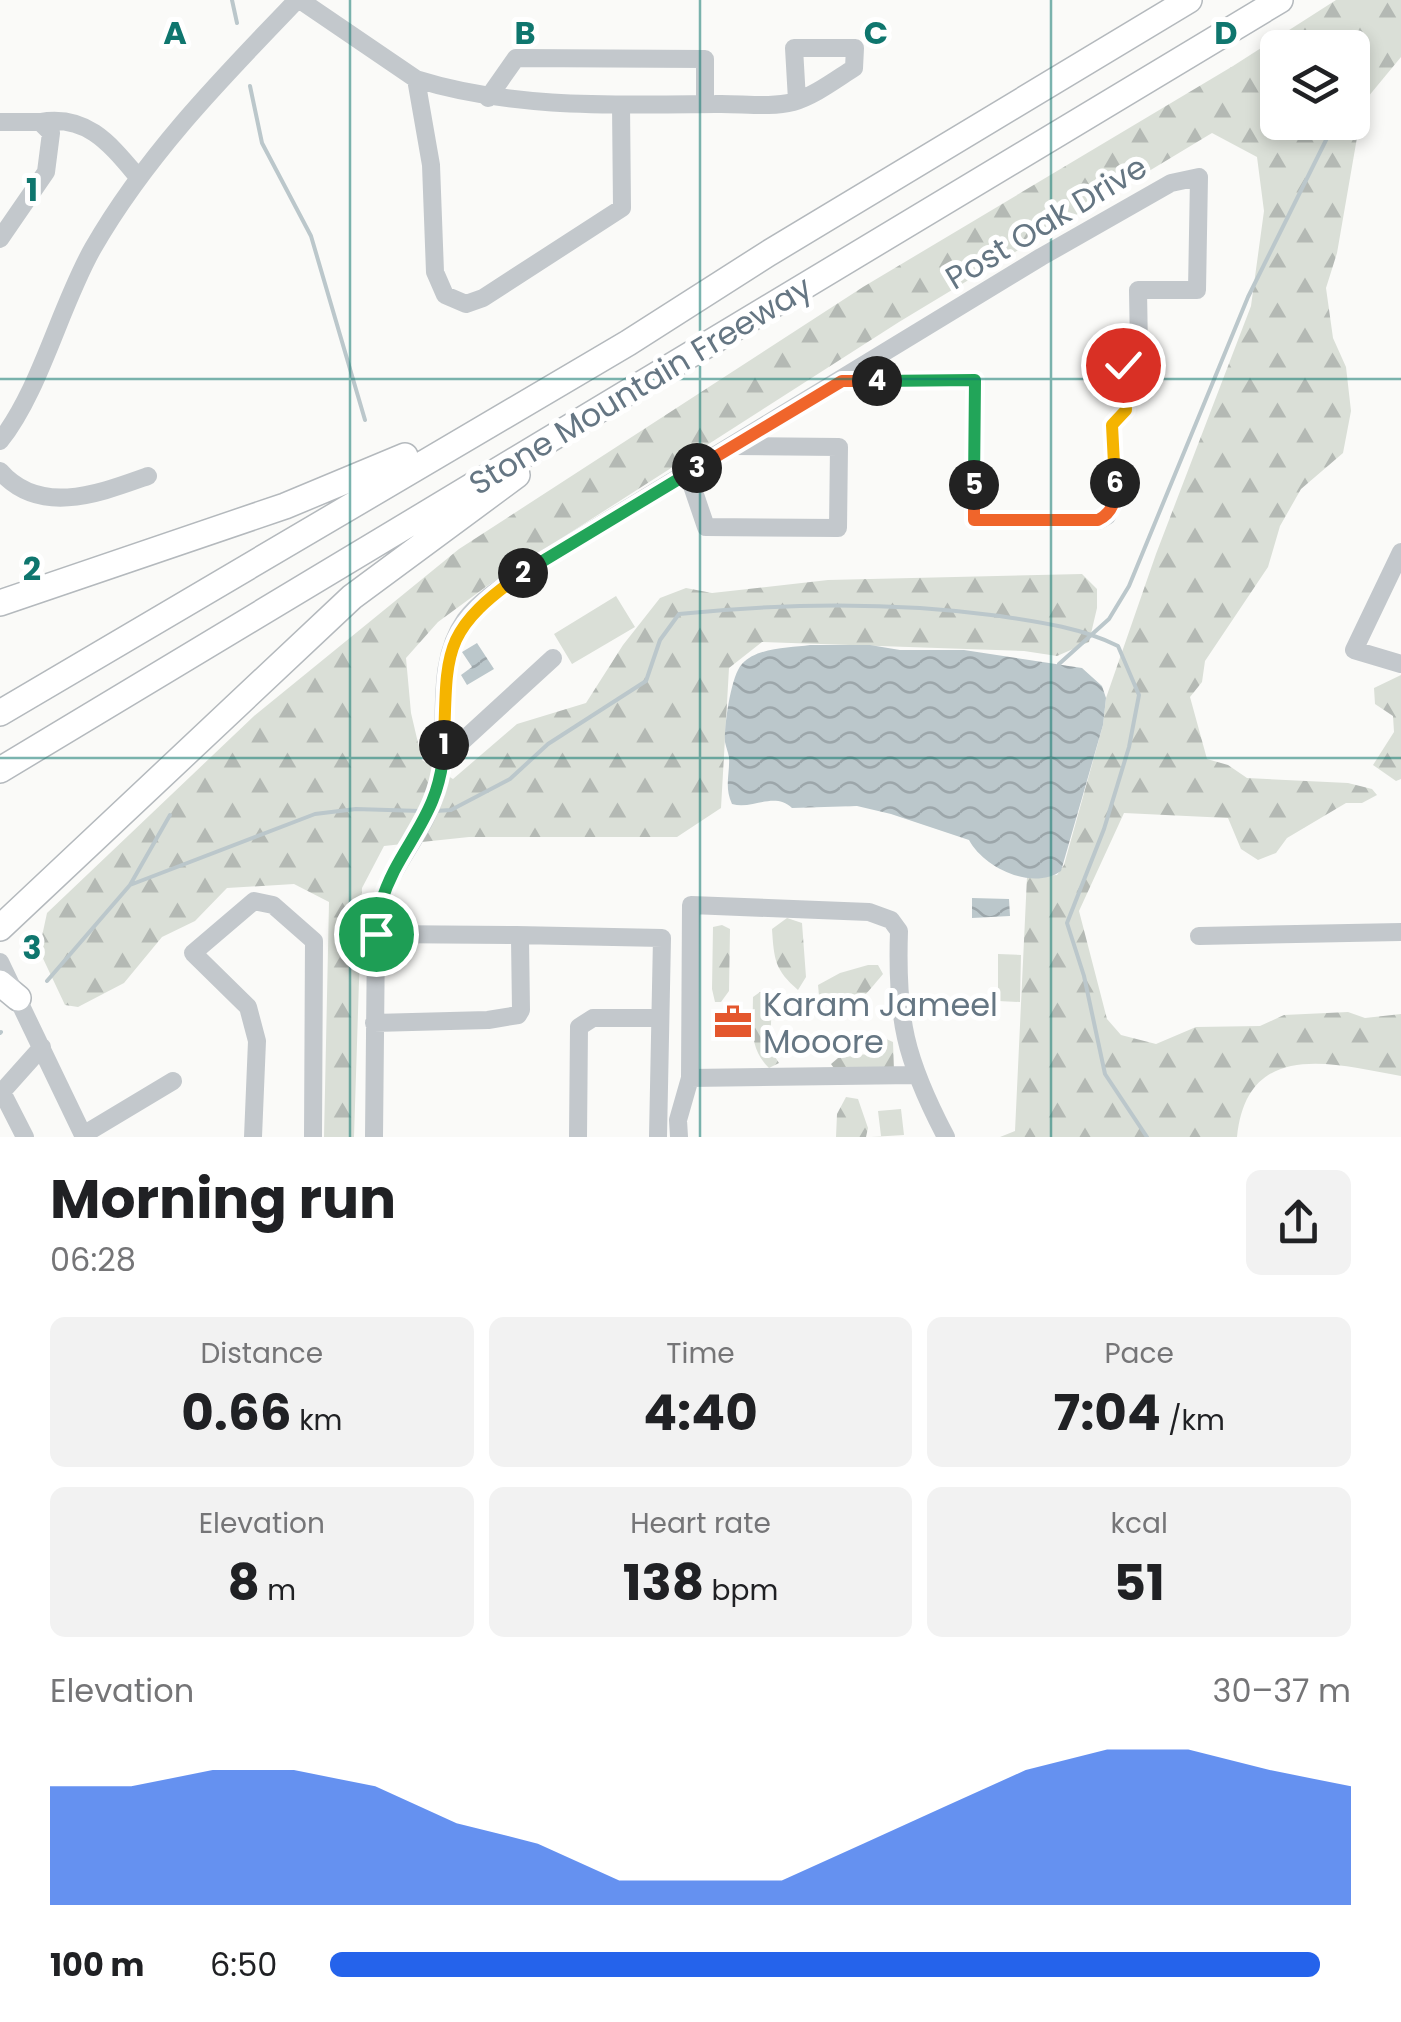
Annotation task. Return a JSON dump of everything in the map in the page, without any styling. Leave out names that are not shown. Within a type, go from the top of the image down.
[{"type":"highway","name":"Stone Mountain Freeway","points":[[0,713],[628,343],[769,253],[1189,0]]},
{"type":"highway","name":"Stone Mountain Freeway","points":[[0,770],[1280,0]]},
{"type":"highway","points":[[0,603],[285,506],[377,470],[628,343]]},
{"type":"highway","points":[[0,928],[352,597],[654,376]]},
{"type":"street","points":[[0,441],[26,396],[90,252],[138,176],[216,85],[298,0],[416,79],[460,93],[621,105],[797,100]]},
{"type":"street","points":[[488,98],[516,58],[705,59],[705,104]]},
{"type":"street","points":[[416,79],[431,165],[435,272],[446,295],[466,304],[483,298],[622,208],[621,105]]},
{"type":"street","points":[[0,122],[78,122],[103,136],[138,176]]},
{"type":"street","points":[[0,239],[46,172],[50,132],[40,122]]},
{"type":"street","name":"Post Oak Drive","points":[[374,1137],[376,934],[381,902],[436,796],[443,759],[446,670],[450,650],[466,620],[490,596],[538,563],[1040,257],[1172,183],[1199,177],[1197,290],[1138,290],[1139,348],[1123,365],[1126,410],[1112,425],[1115,496],[1107,516],[1098,520],[974,520],[975,380],[842,381]]},
{"type":"street","points":[[688,474],[706,527],[838,528],[839,447],[733,446]]},
{"type":"street","points":[[0,471],[27,493],[68,498],[90,496],[148,476]]},
{"type":"street","points":[[1401,552],[1354,650],[1401,664]]},
{"type":"street","points":[[443,759],[553,658]]},
{"type":"street","points":[[253,1137],[257,1041],[248,1006],[194,953],[254,900],[273,905],[314,941],[313,1137]]},
{"type":"street","points":[[679,1137],[678,1120],[690,1078],[690,905],[868,912],[891,920],[899,931],[901,1024],[915,1075],[946,1137]]},
{"type":"street","points":[[1199,936],[1401,932]]},
{"type":"street","points":[[376,934],[662,938],[658,1137]]},
{"type":"street","points":[[374,1022],[488,1020],[518,1015],[520,939],[516,935]]},
{"type":"street","points":[[0,962],[9,991],[42,1047],[83,1136],[172,1081]]},
{"type":"street","points":[[578,1137],[579,1027],[594,1018],[659,1018]]},
{"type":"street","points":[[26,1137],[1,1093],[42,1047]]},
{"type":"street","points":[[690,1078],[915,1075]]},
{"type":"green space","points":[[1336,0],[1401,0],[1401,57],[1370,95],[1370,30],[1289,30]]},
{"type":"green space","points":[[1260,49],[1260,140],[1357,140],[1337,253],[1326,288],[1333,338],[1346,367],[1351,411],[1343,453],[1301,489],[1280,526],[1268,567],[1205,661],[1202,682],[1190,697],[1207,759],[1228,765],[1247,778],[1348,783],[1372,789],[1377,795],[1362,803],[1346,803],[1287,838],[1276,853],[1258,860],[1241,849],[1228,818],[1124,813],[1079,911],[1107,1019],[1121,1035],[1156,1044],[1196,1027],[1260,1026],[1284,1015],[1348,1012],[1365,1018],[1401,1014],[1401,1076],[1321,1064],[1275,1071],[1257,1084],[1244,1106],[1237,1137],[1000,1137],[1015,1131],[1027,877],[1057,875],[1064,865],[1103,725],[1106,698],[1156,554],[1251,306],[1264,211],[1257,157],[1212,133],[899,322],[487,586],[438,622],[406,658],[411,713],[422,760],[453,779],[517,724],[586,703],[623,645],[660,598],[686,588],[712,593],[828,580],[1082,574],[1097,589],[1089,642],[1057,656],[1024,651],[762,642],[729,668],[721,808],[677,837],[469,837],[384,846],[362,888],[354,1137],[324,1137],[329,902],[294,884],[227,888],[195,921],[162,937],[124,983],[78,1007],[65,1005],[39,950],[47,913],[254,716],[459,549],[863,287]]},
{"type":"green space","points":[[616,596],[635,627],[572,664],[554,634]]},
{"type":"green space","points":[[1401,675],[1401,779],[1396,781],[1373,765],[1394,732],[1393,716],[1375,704],[1374,688]]},
{"type":"green space","points":[[787,918],[802,923],[806,977],[798,990],[780,970],[774,949],[772,929]]},
{"type":"green space","points":[[722,925],[730,929],[729,991],[721,1002],[715,1002],[713,927]]},
{"type":"green space","points":[[998,954],[1021,955],[1020,1002],[998,1001]]},
{"type":"green space","points":[[868,965],[878,965],[883,974],[863,997],[850,1005],[820,1005],[818,985]]},
{"type":"green space","points":[[760,992],[772,998],[770,1049],[779,1063],[769,1068],[753,1035],[753,997]]},
{"type":"green space","points":[[875,1040],[893,1042],[894,1071],[836,1071],[831,1064],[838,1058],[874,1053]]},
{"type":"green space","points":[[846,1097],[858,1099],[868,1128],[866,1137],[836,1137],[837,1114]]},
{"type":"green space","points":[[901,1109],[904,1135],[871,1137],[881,1136],[878,1111]]},
{"type":"water","points":[[477,643],[494,669],[467,685],[461,675],[472,667],[462,652]]},
{"type":"water","points":[[810,645],[964,650],[1082,668],[1102,686],[1106,698],[1103,725],[1061,871],[1037,879],[1010,874],[986,859],[969,840],[857,806],[792,808],[778,801],[732,804],[725,735],[738,670],[756,654]]},
{"type":"water","points":[[972,898],[1009,899],[1010,916],[972,918]]},
{"type":"waterway","points":[[232,0],[237,23]]},
{"type":"waterway","points":[[250,86],[262,143],[311,236],[365,420]]},
{"type":"waterway","points":[[1059,664],[1109,619],[1129,586],[1248,297],[1326,140]]},
{"type":"waterway","points":[[435,811],[451,810],[510,779],[548,744],[646,681],[660,640],[679,614],[799,606],[920,608],[1045,623],[1118,646],[1139,695],[1129,747],[1104,829],[1067,923],[1084,976],[1105,1074],[1147,1137]]},
{"type":"waterway","points":[[47,981],[130,885],[315,814],[356,809],[420,811]]},
{"type":"waterway","points":[[130,885],[170,815]]},
{"type":"place","name":"Karam Jameel Mooore","points":[[733,1022]]},
{"type":"route","points":[[376,934],[381,902],[436,796],[443,764],[450,650],[466,620],[490,596],[538,563],[842,381],[975,380],[974,520],[1098,520],[1107,516],[1115,496],[1112,425],[1126,410],[1123,365]]}]
